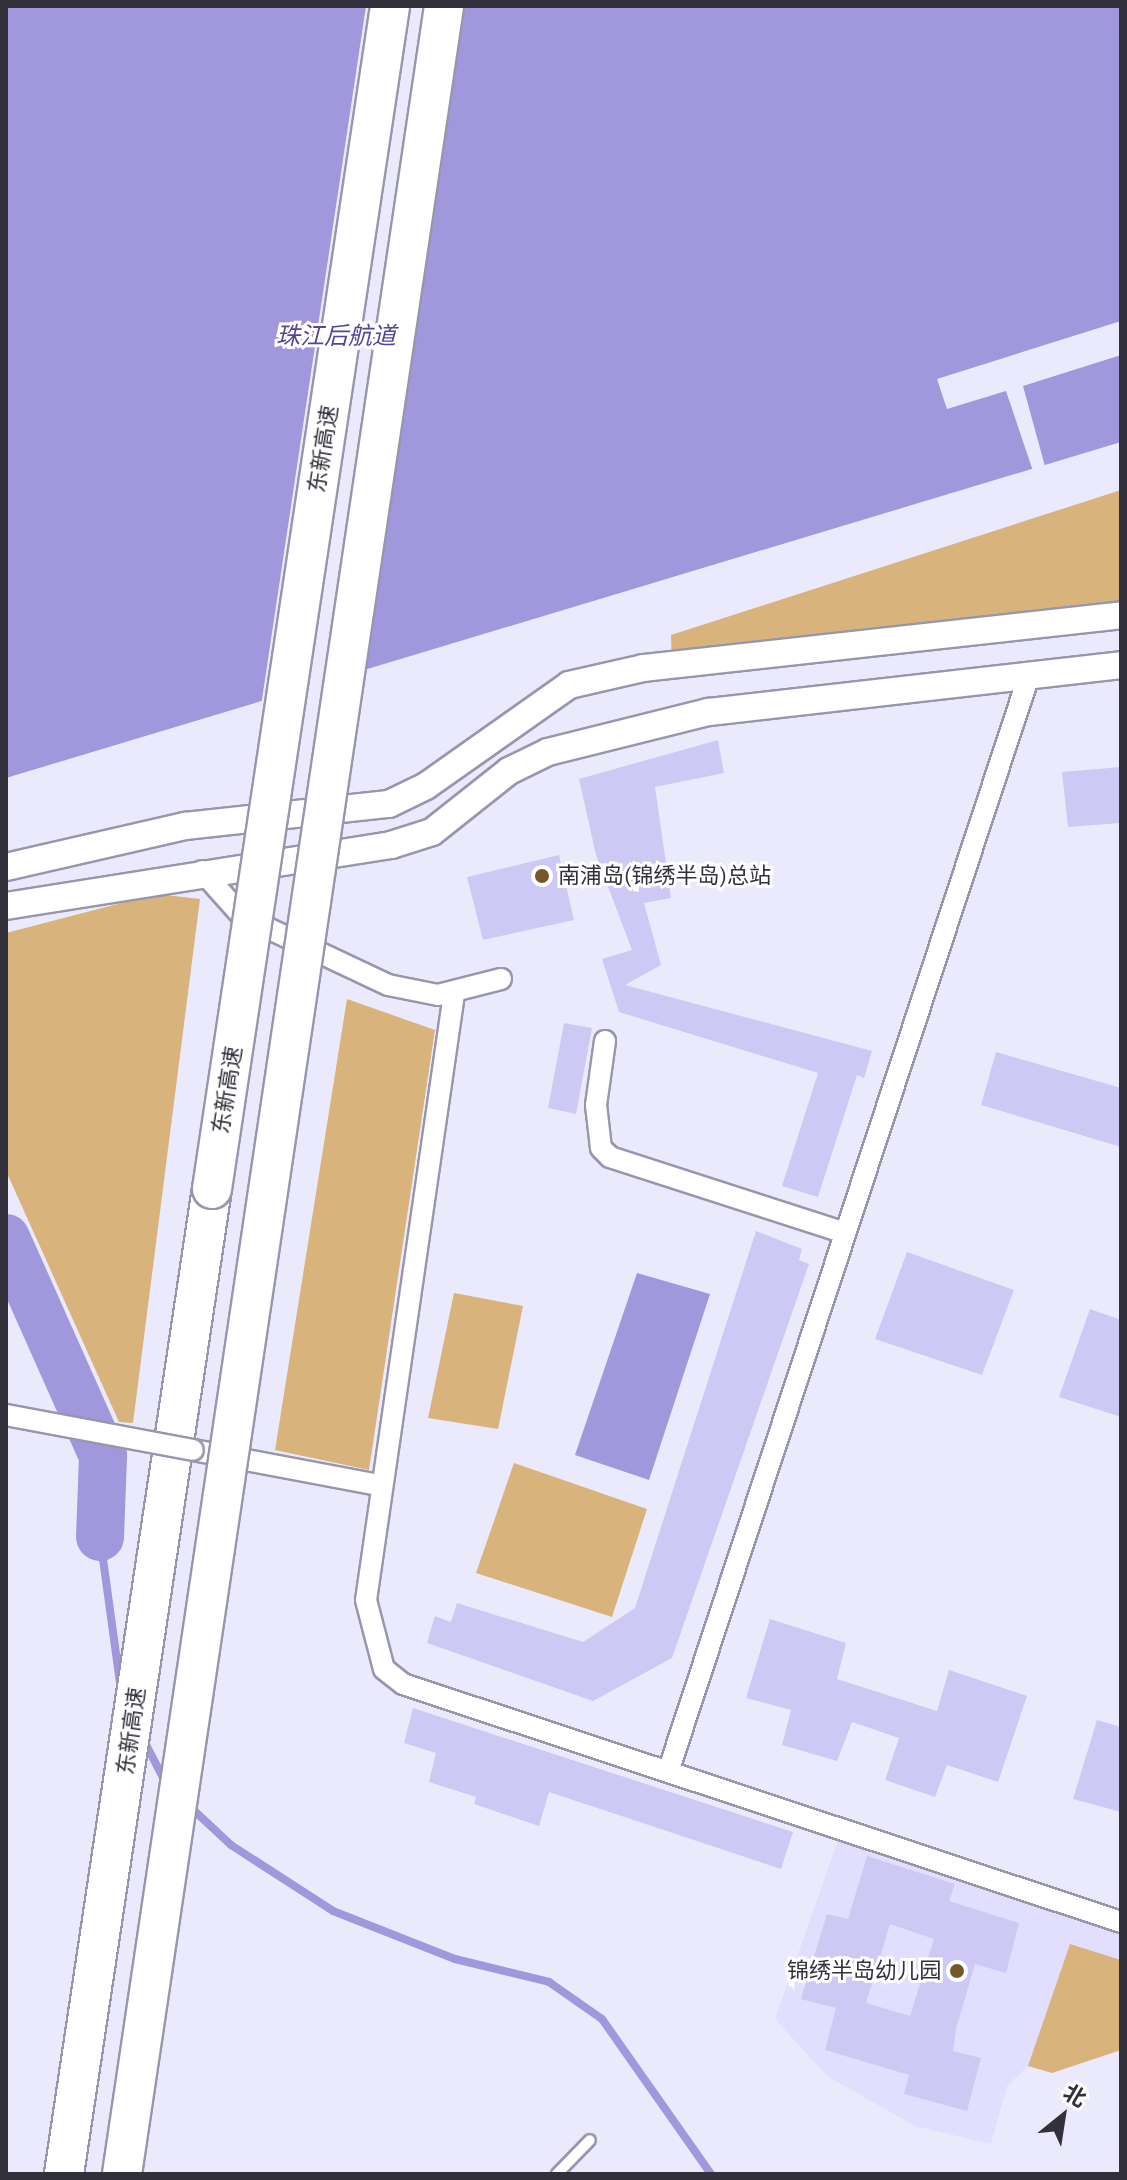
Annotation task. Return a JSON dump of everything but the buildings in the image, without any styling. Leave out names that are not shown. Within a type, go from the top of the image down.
[{"type":"highway","name":"东新高速","points":[[64,2174],[390,6]]},
{"type":"highway","points":[[122,2174],[444,6]]},
{"type":"street","points":[[6,867],[185,826],[389,804],[426,786],[569,685],[644,668],[1121,615]]},
{"type":"street","points":[[6,906],[202,871],[405,841],[432,832],[509,771],[548,752],[709,712],[1121,665]]},
{"type":"street","points":[[668,1772],[1029,675]]},
{"type":"street","points":[[202,871],[242,916],[274,935],[388,985],[454,994],[501,979]]},
{"type":"street","points":[[454,994],[379,1485],[366,1600],[384,1669],[403,1684],[1121,1922]]},
{"type":"street","points":[[605,1041],[596,1105],[601,1148],[610,1157],[845,1233]]},
{"type":"street","points":[[6,1415],[379,1485]]},
{"type":"lane","points":[[557,2174],[590,2140]]},
{"type":"shaded area","points":[[1121,490],[1121,615],[672,665],[671,635]]},
{"type":"shaded area","points":[[156,894],[200,899],[133,1423],[119,1422],[6,1171],[6,933]]},
{"type":"shaded area","points":[[347,999],[435,1030],[369,1470],[275,1450]]},
{"type":"shaded area","points":[[454,1293],[523,1306],[498,1429],[428,1418]]},
{"type":"shaded area","points":[[514,1463],[647,1509],[612,1617],[476,1573]]},
{"type":"shaded area","name":"锦绣半岛幼儿园","points":[[842,1829],[1121,1922],[1121,2050],[1052,2073],[1028,2066],[1007,2086],[991,2144],[915,2126],[827,2076],[775,2019]]},
{"type":"shaded area","points":[[1070,1944],[1121,1960],[1121,2050],[1052,2073],[1028,2066]]},
{"type":"water","name":"珠江后航道","points":[[6,6],[1121,6],[1121,442],[6,778]]},
{"type":"water","points":[[637,1273],[710,1294],[649,1480],[575,1455]]},
{"type":"pier","points":[[366,6],[461,6],[362,676],[261,706]]},
{"type":"pier","points":[[1121,321],[1121,355],[1023,386],[1046,470],[1034,474],[1006,391],[947,409],[937,379]]},
{"type":"waterway","points":[[6,1238],[103,1456],[100,1537]]},
{"type":"waterway","points":[[100,1537],[121,1690]]},
{"type":"waterway","points":[[143,1739],[168,1787]]},
{"type":"waterway","points":[[187,1804],[231,1845],[333,1911],[455,1959],[549,1982],[602,2019],[711,2174]]},
{"type":"place","name":"南浦岛(锦绣半岛)总站","points":[[542,876]]},
{"type":"place","name":"锦绣半岛幼儿园","points":[[957,1971]]}]
